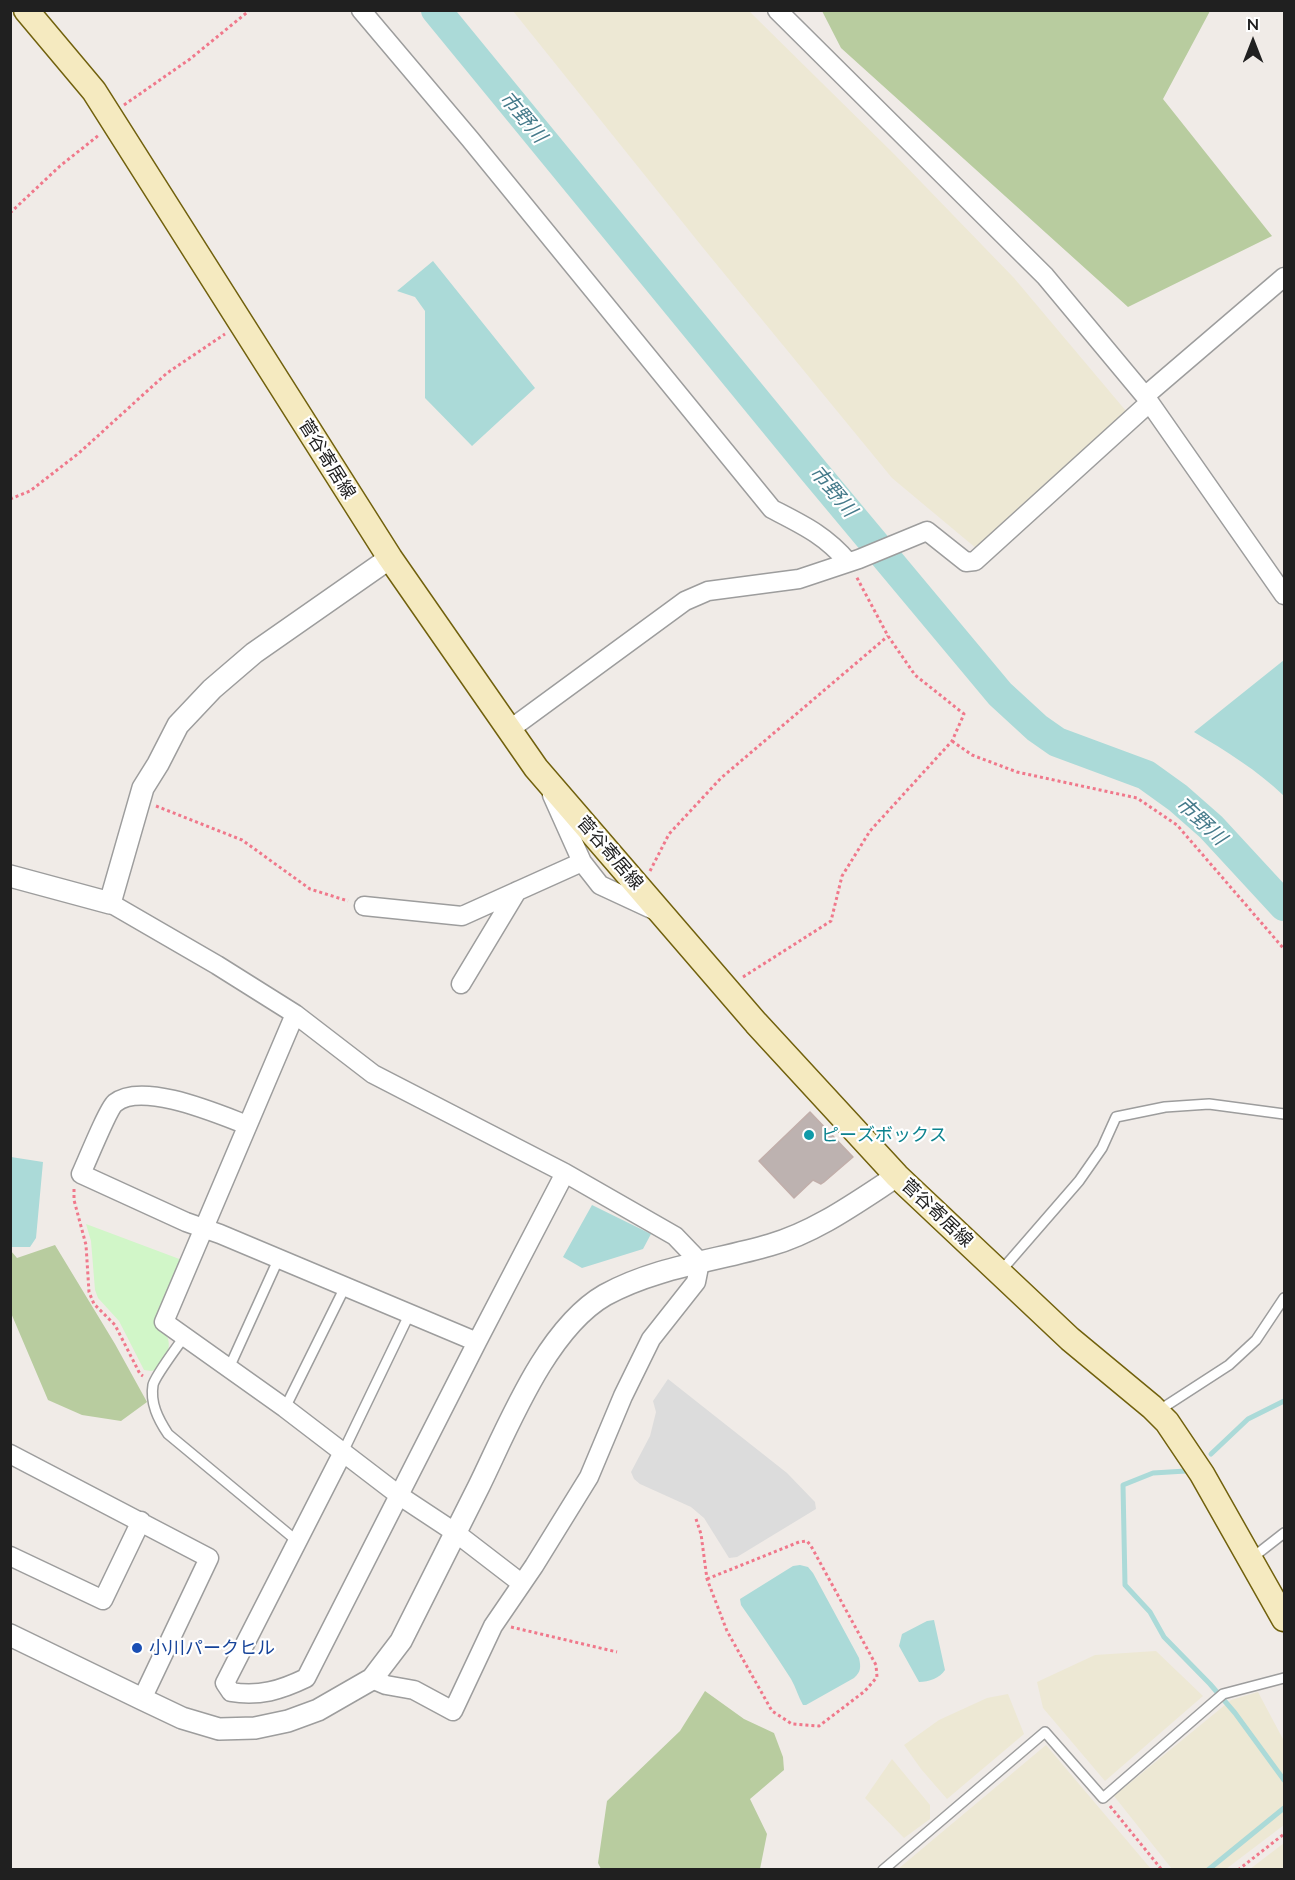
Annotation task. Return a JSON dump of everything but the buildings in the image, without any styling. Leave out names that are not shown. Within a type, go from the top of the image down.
[{"type":"main road","name":"菅谷寄居線","points":[[26,10],[94,91],[390,558],[544,777],[726,987],[897,1176],[1070,1339],[1167,1422],[1202,1473],[1284,1619]]},
{"type":"street","points":[[361,10],[470,139],[772,509],[818,533],[854,560]]},
{"type":"street","points":[[777,10],[1045,276],[1147,400],[1284,595]]},
{"type":"street","points":[[509,730],[685,601],[708,591],[799,579],[927,531],[966,562],[975,561],[1147,400],[1284,277]]},
{"type":"street","points":[[110,903],[143,788],[178,725],[212,689],[262,647],[390,558]]},
{"type":"street","points":[[544,777],[582,862],[600,885],[662,913]]},
{"type":"street","points":[[364,906],[462,916],[582,862]]},
{"type":"street","points":[[10,876],[110,903],[217,965],[295,1014],[373,1074],[566,1173],[675,1236],[700,1262]]},
{"type":"street","points":[[461,984],[517,891]]},
{"type":"street","points":[[295,1014],[164,1322],[285,1408],[400,1496],[456,1533],[521,1583]]},
{"type":"street","points":[[247,1125],[184,1102],[139,1095],[124,1098],[113,1104],[81,1173],[186,1222],[477,1342]]},
{"type":"street","points":[[343,1452],[225,1683],[231,1692],[245,1695],[283,1690],[306,1678],[566,1173]]},
{"type":"street","points":[[10,1635],[182,1718],[219,1729],[255,1728],[288,1721],[318,1710],[372,1679],[401,1641],[541,1362],[584,1311],[603,1296],[630,1283],[700,1262],[772,1245],[843,1211],[897,1176]]},
{"type":"street","points":[[372,1679],[386,1685],[414,1690],[453,1711],[497,1620],[534,1566],[589,1477],[623,1396],[651,1339],[696,1282],[700,1262]]},
{"type":"street","points":[[10,1454],[209,1558],[141,1699]]},
{"type":"street","points":[[10,1556],[103,1600],[141,1521]]},
{"type":"lane","points":[[1000,1272],[1079,1181],[1102,1148],[1116,1117],[1165,1107],[1209,1104],[1284,1114]]},
{"type":"lane","points":[[229,1368],[278,1260]]},
{"type":"lane","points":[[285,1408],[345,1287]]},
{"type":"lane","points":[[1156,1412],[1229,1365],[1256,1340],[1284,1298]]},
{"type":"lane","points":[[343,1452],[409,1315]]},
{"type":"lane","points":[[184,1337],[153,1383],[155,1411],[168,1434],[297,1541]]},
{"type":"lane","points":[[1250,1560],[1284,1533]]},
{"type":"lane","points":[[883,1869],[1045,1732],[1103,1798],[1223,1694],[1284,1678]]},
{"type":"path","points":[[10,213],[112,119],[250,10]]},
{"type":"path","points":[[10,499],[30,491],[79,453],[167,373],[241,323]]},
{"type":"path","points":[[726,987],[831,921],[842,876],[870,831],[952,741],[964,714],[915,675],[888,636],[854,560]]},
{"type":"path","points":[[641,889],[669,834],[721,778],[888,636]]},
{"type":"path","points":[[952,741],[972,755],[1017,772],[1137,798],[1178,825],[1284,949]]},
{"type":"path","points":[[139,800],[242,840],[310,889],[364,906]]},
{"type":"path","points":[[81,1173],[74,1186],[75,1200],[86,1245],[89,1292],[94,1304],[115,1325],[140,1374],[153,1383]]},
{"type":"path","points":[[696,1520],[701,1534],[707,1579],[726,1631],[772,1711],[792,1724],[819,1726],[865,1691],[877,1677],[876,1665],[807,1541],[799,1542],[707,1579]]},
{"type":"path","points":[[497,1620],[514,1629],[617,1652]]},
{"type":"path","points":[[1103,1798],[1162,1869]]},
{"type":"path","points":[[1238,1869],[1284,1834]]},
{"type":"shaded area","points":[[513,11],[749,11],[894,154],[1014,278],[1126,411],[977,549],[892,478]]},
{"type":"shaded area","points":[[668,1379],[787,1473],[815,1502],[816,1509],[737,1557],[729,1558],[704,1518],[691,1507],[640,1484],[634,1479],[631,1472],[650,1436],[656,1412],[653,1401]]},
{"type":"shaded area","points":[[1156,1651],[1203,1696],[1105,1781],[1043,1708],[1037,1682],[1095,1655]]},
{"type":"shaded area","points":[[1258,1692],[1284,1741],[1284,1825],[1226,1869],[1172,1869],[1114,1796],[1231,1700]]},
{"type":"shaded area","points":[[1008,1694],[1024,1734],[947,1799],[904,1745],[939,1720],[987,1698]]},
{"type":"shaded area","points":[[1046,1745],[1151,1869],[898,1869]]},
{"type":"shaded area","points":[[892,1759],[930,1805],[930,1819],[904,1838],[865,1798]]},
{"type":"shaded area","points":[[1284,1843],[1284,1869],[1250,1869]]},
{"type":"green space","points":[[822,11],[1210,11],[1163,99],[1272,236],[1128,307],[841,48]]},
{"type":"green space","points":[[86,1224],[182,1260],[164,1330],[169,1341],[168,1351],[157,1370],[144,1370],[119,1321],[98,1298],[95,1290],[91,1241]]},
{"type":"green space","points":[[55,1245],[147,1402],[121,1421],[82,1415],[48,1400],[11,1313],[11,1251],[17,1258]]},
{"type":"green space","points":[[705,1691],[744,1719],[774,1733],[783,1757],[784,1770],[750,1799],[767,1834],[760,1869],[601,1869],[598,1863],[607,1801],[680,1731]]},
{"type":"water","points":[[433,261],[535,388],[472,446],[425,398],[425,311],[415,297],[397,291]]},
{"type":"water","points":[[1284,660],[1284,796],[1252,769],[1194,732]]},
{"type":"water","points":[[11,1157],[43,1162],[36,1238],[30,1247],[11,1247]]},
{"type":"water","points":[[592,1205],[651,1234],[643,1249],[582,1268],[563,1257]]},
{"type":"water","points":[[793,1566],[808,1567],[813,1573],[859,1658],[860,1664],[859,1671],[854,1678],[806,1705],[803,1705],[791,1679],[741,1605],[740,1599]]},
{"type":"water","points":[[934,1620],[945,1670],[934,1679],[919,1682],[899,1646],[902,1634],[927,1621]]},
{"type":"waterway","name":"市野川","points":[[436,10],[1000,694],[1037,728],[1057,742],[1146,775],[1178,798],[1211,827],[1284,906]]},
{"type":"waterway","points":[[1211,1454],[1248,1419],[1284,1401]]},
{"type":"waterway","points":[[1186,1471],[1153,1473],[1123,1485],[1125,1585],[1150,1612],[1164,1637],[1235,1713],[1284,1780]]},
{"type":"waterway","points":[[1208,1870],[1284,1808]]},
{"type":"place","name":"ピーズボックス","points":[[809,1135]]},
{"type":"place","name":"小川パークヒル","points":[[137,1648]]}]
